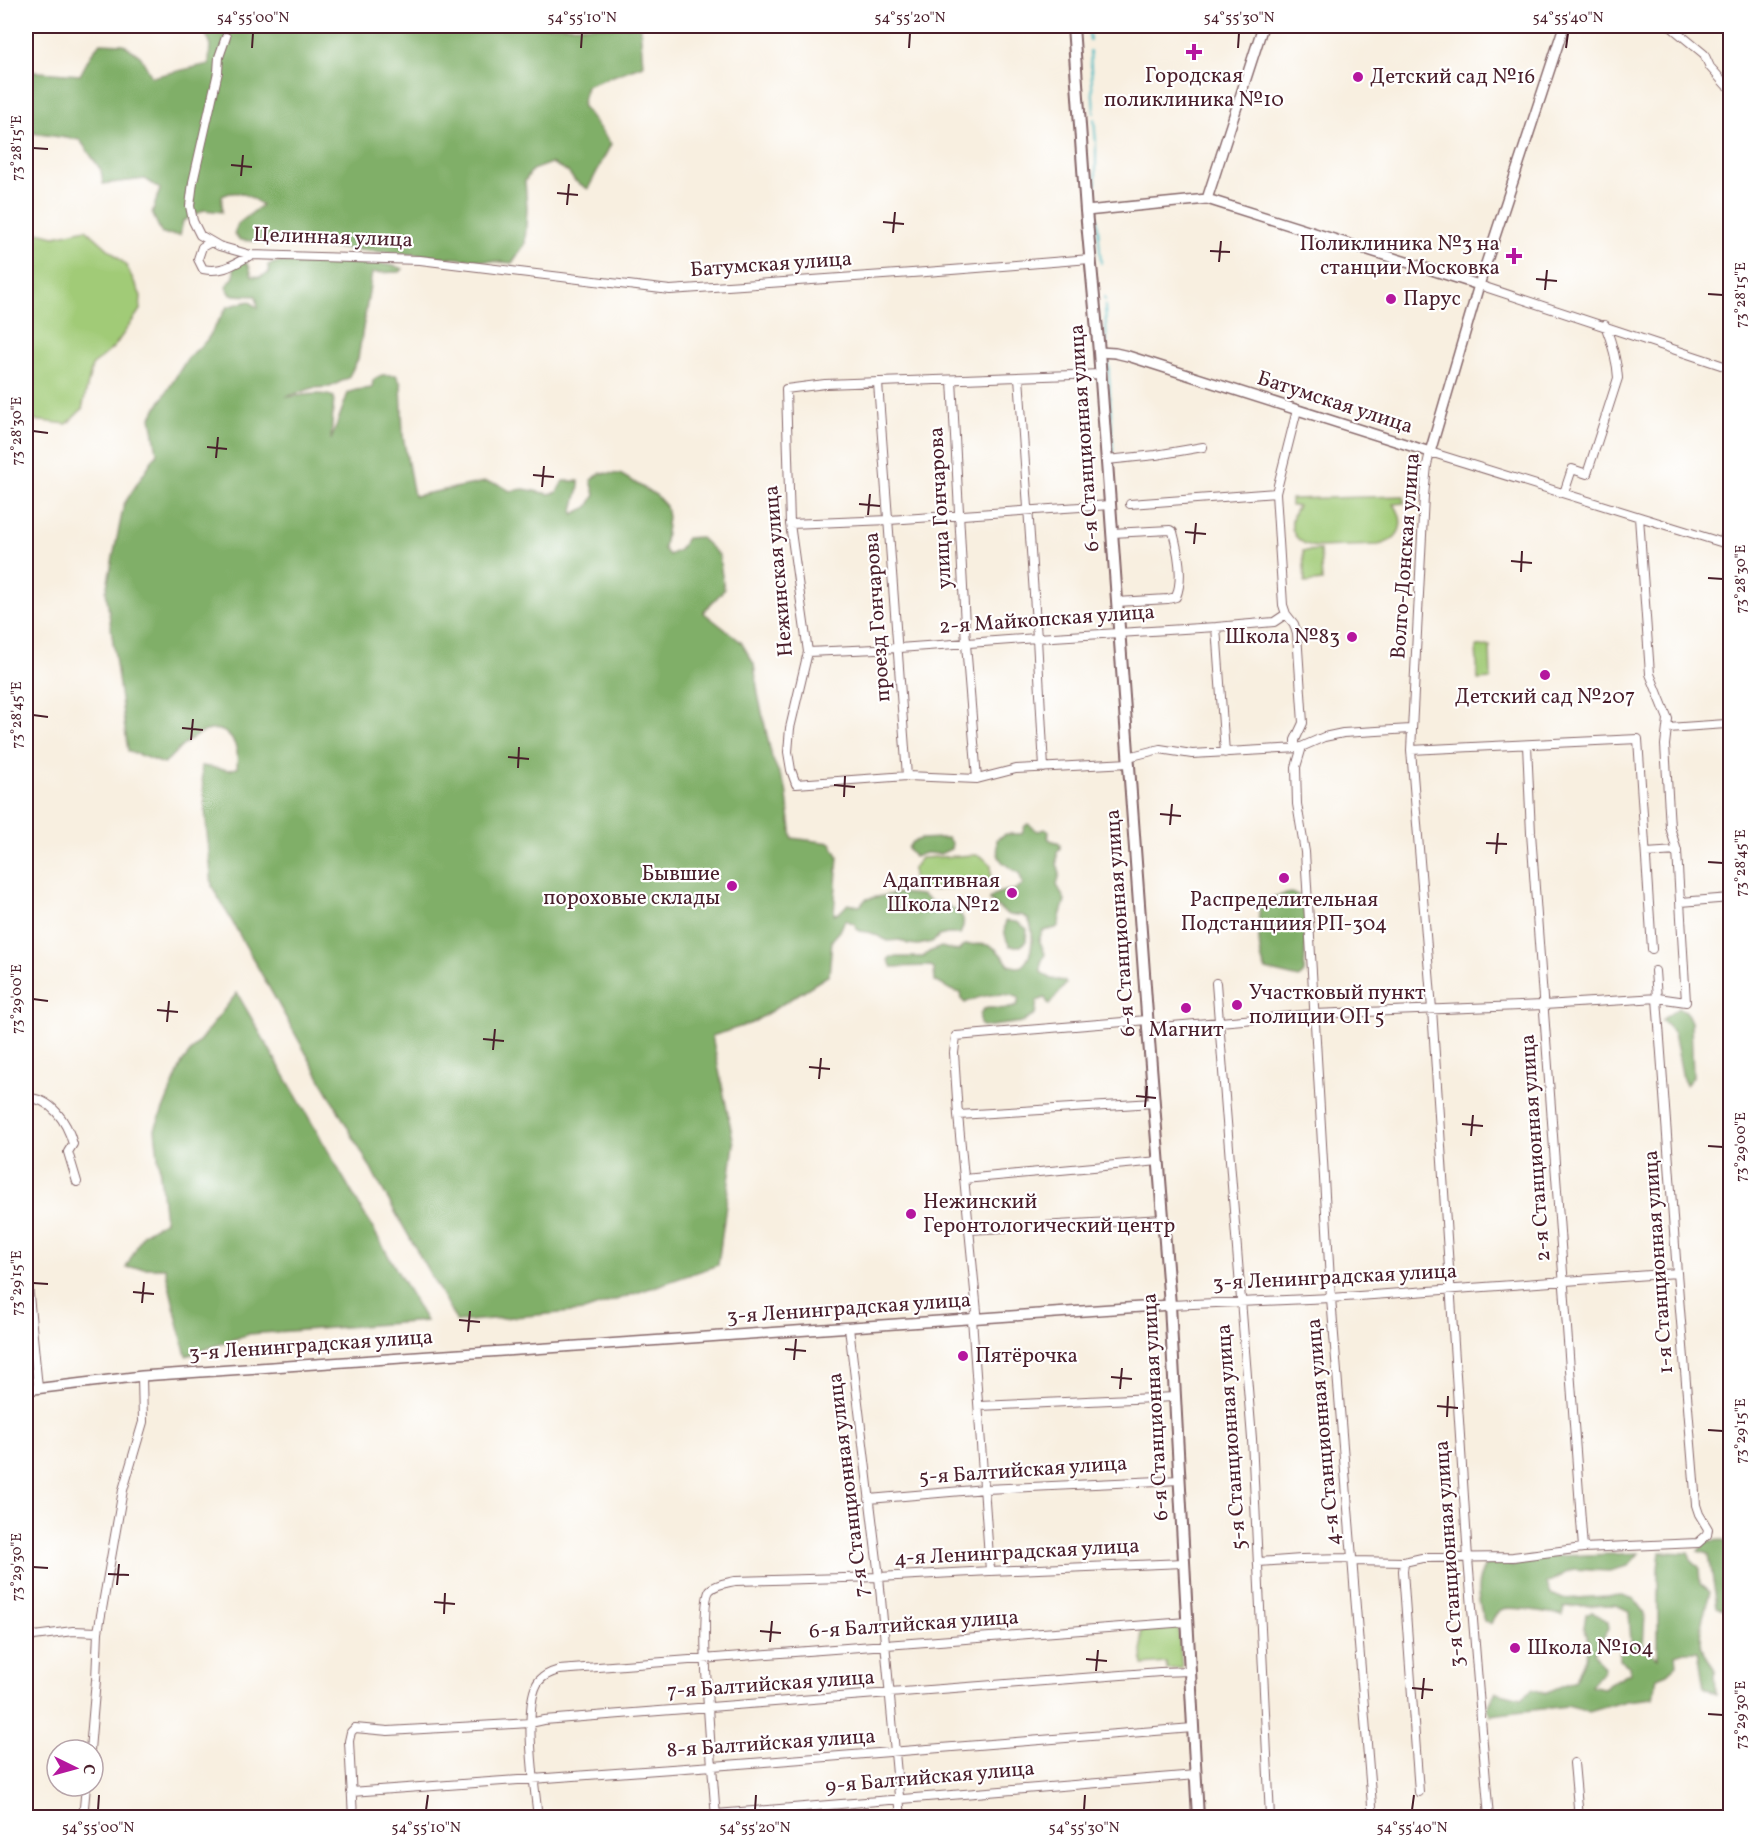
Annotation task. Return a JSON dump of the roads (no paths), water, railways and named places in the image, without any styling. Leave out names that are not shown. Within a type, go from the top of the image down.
[{"type":"main road","name":"6-я Станционная улица","points":[[1073,26],[1170,1305],[1198,1818]]},
{"type":"street","points":[[1207,199],[1263,26]]},
{"type":"street","name":"Волго-Донская улица","points":[[1411,750],[1427,465],[1479,285],[1564,26]]},
{"type":"street","points":[[1670,26],[1704,54],[1710,67],[1726,85]]},
{"type":"street","points":[[226,37],[219,57],[218,72],[193,182],[190,206],[200,235],[211,242],[202,247],[198,259],[203,269],[214,272],[251,255]]},
{"type":"street","points":[[1086,211],[1207,199],[1605,325],[1731,368]]},
{"type":"street","name":"Целинная улица","points":[[211,242],[251,255],[411,260],[456,264]]},
{"type":"street","name":"Батумская улица","points":[[456,264],[670,290],[926,273],[1090,259]]},
{"type":"street","points":[[1563,494],[1572,469],[1587,474],[1618,378],[1614,348],[1605,325]]},
{"type":"street","name":"Батумская улица","points":[[1099,352],[1128,356],[1727,544]]},
{"type":"street","points":[[878,383],[1101,374]]},
{"type":"street","points":[[1019,377],[1044,768]]},
{"type":"street","name":"улица Гончарова","points":[[952,380],[966,644],[978,779]]},
{"type":"street","name":"Нежинская улица","points":[[878,383],[825,384],[786,389],[790,524],[808,652],[790,728],[788,752],[796,783],[907,776]]},
{"type":"street","name":"проезд Гончарова","points":[[878,383],[907,776]]},
{"type":"street","name":"4-я Станционная улица","points":[[1297,410],[1276,493],[1283,605],[1297,634],[1303,723],[1294,740],[1300,754],[1296,766],[1297,804],[1305,852],[1331,1298],[1372,1815]]},
{"type":"street","points":[[1107,460],[1203,447]]},
{"type":"street","points":[[1130,504],[1276,493]]},
{"type":"street","points":[[790,524],[889,520],[1110,505]]},
{"type":"street","points":[[990,1571],[972,1318],[977,1312],[958,1115],[954,1053],[956,1036],[1147,1024],[1219,1022],[1314,1014],[1658,998],[1686,1002],[1677,851],[1670,827],[1665,745],[1668,719],[1650,674],[1639,517]]},
{"type":"street","points":[[1727,544],[1731,521]]},
{"type":"street","points":[[1112,533],[1170,530],[1173,532],[1179,571],[1176,597],[1117,602]]},
{"type":"street","name":"2-я Майкопская улица","points":[[808,652],[1216,627],[1274,622],[1286,614]]},
{"type":"street","points":[[1216,627],[1225,753]]},
{"type":"street","points":[[1668,728],[1726,724]]},
{"type":"street","points":[[907,776],[978,779],[1016,769],[1128,760],[1160,749],[1192,754],[1299,748],[1337,734],[1412,729]]},
{"type":"street","points":[[1411,750],[1638,739],[1652,949]]},
{"type":"street","name":"2-я Станционная улица","points":[[1527,744],[1531,833],[1583,1548]]},
{"type":"street","name":"3-я Станционная улица","points":[[1411,750],[1432,1010],[1468,1558],[1488,1818]]},
{"type":"street","points":[[1646,854],[1677,851]]},
{"type":"street","points":[[1681,902],[1731,898]]},
{"type":"street","name":"1-я Станционная улица","points":[[1583,1548],[1698,1543],[1707,1535],[1708,1529],[1696,1505],[1655,971]]},
{"type":"street","name":"5-я Станционная улица","points":[[1216,983],[1252,1439],[1270,1818]]},
{"type":"street","points":[[26,1098],[37,1098],[56,1112],[65,1123],[73,1144],[68,1152],[77,1182]]},
{"type":"street","points":[[958,1115],[1154,1103]]},
{"type":"street","points":[[964,1179],[1159,1161]]},
{"type":"street","points":[[969,1230],[1163,1219]]},
{"type":"street","points":[[26,1264],[38,1388]]},
{"type":"street","name":"3-я Ленинградская улица","points":[[26,1390],[142,1376],[972,1318],[1170,1305],[1331,1298],[1677,1273]]},
{"type":"street","name":"7-я Станционная улица","points":[[849,1328],[879,1577],[901,1818]]},
{"type":"street","points":[[91,1738],[98,1632],[123,1490],[143,1422],[142,1376]]},
{"type":"street","points":[[979,1406],[1175,1397]]},
{"type":"street","name":"5-я Балтийская улица","points":[[869,1499],[985,1489],[1180,1480]]},
{"type":"street","points":[[1259,1562],[1301,1558],[1324,1560],[1348,1558],[1353,1561],[1404,1562],[1422,1557],[1513,1557],[1583,1548]]},
{"type":"street","points":[[1404,1562],[1402,1571],[1419,1792]]},
{"type":"street","name":"4-я Ленинградская улица","points":[[705,1658],[704,1610],[709,1590],[735,1581],[1184,1563]]},
{"type":"street","name":"6-я Балтийская улица","points":[[530,1723],[533,1691],[539,1681],[559,1670],[1187,1622]]},
{"type":"street","points":[[26,1637],[73,1631],[98,1632]]},
{"type":"street","points":[[705,1658],[716,1816]]},
{"type":"street","name":"7-я Балтийская улица","points":[[351,1792],[349,1741],[351,1732],[355,1728],[388,1731],[530,1723],[544,1720],[1190,1671]]},
{"type":"street","points":[[530,1723],[538,1818]]},
{"type":"street","name":"8-я Балтийская улица","points":[[351,1792],[534,1780],[1193,1728]]},
{"type":"street","points":[[1574,1762],[1579,1818]]},
{"type":"street","name":"9-я Балтийская улица","points":[[668,1818],[716,1816],[900,1798],[1196,1774]]},
{"type":"street","points":[[351,1792],[353,1818]]},
{"type":"street","points":[[83,1818],[85,1798]]},
{"type":"street","points":[[1320,1818],[1372,1815]]},
{"type":"waterway","points":[[1088,26],[1090,40]]},
{"type":"waterway","points":[[1090,52],[1094,113]]},
{"type":"waterway","points":[[1094,119],[1096,200]]},
{"type":"waterway","points":[[1097,215],[1101,263]]},
{"type":"waterway","points":[[1105,306],[1107,344]]},
{"type":"waterway","points":[[1108,358],[1113,453]]},
{"type":"waterway","points":[[1113,466],[1114,487]]},
{"type":"railway","points":[[1728,26],[1730,31]]},
{"type":"place","name":"Городская поликлиника №10","points":[[1194,52]]},
{"type":"place","name":"Детский сад №16","points":[[1358,77]]},
{"type":"place","name":"Поликлиника №3 на станции Московка","points":[[1514,256]]},
{"type":"place","name":"Парус","points":[[1391,299]]},
{"type":"place","name":"Школа №83","points":[[1352,637]]},
{"type":"place","name":"Детский сад №207","points":[[1545,675]]},
{"type":"place","name":"Распределительная Подстанциия РП-304","points":[[1284,878]]},
{"type":"place","name":"Бывшие пороховые склады","points":[[732,886]]},
{"type":"place","name":"Адаптивная Школа №12","points":[[1012,893]]},
{"type":"place","name":"Участковый пункт полиции ОП 5","points":[[1237,1005]]},
{"type":"place","name":"Магнит","points":[[1186,1008]]},
{"type":"place","name":"Нежинский Геронтологический центр","points":[[911,1214]]},
{"type":"place","name":"Пятёрочка","points":[[963,1356]]},
{"type":"place","name":"Школа №104","points":[[1515,1648]]}]
